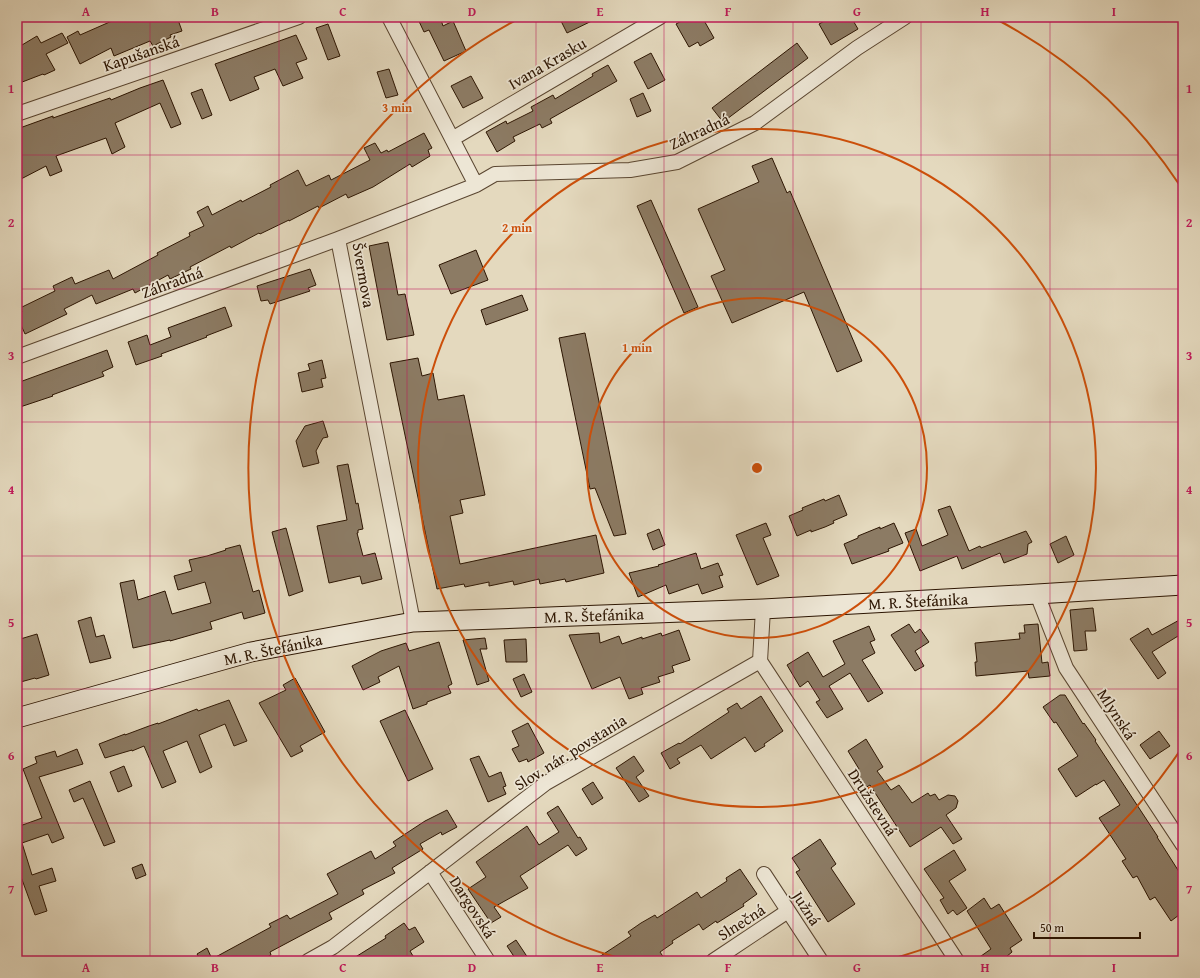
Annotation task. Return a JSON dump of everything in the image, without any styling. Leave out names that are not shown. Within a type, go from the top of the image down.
[{"type":"street","name":"Kapušanská","points":[[17,114],[299,17]]},
{"type":"street","points":[[389,17],[476,185]]},
{"type":"street","name":"Ivana Krasku","points":[[452,139],[660,17]]},
{"type":"street","name":"Záhradná","points":[[476,185],[495,174],[630,170],[677,162],[755,123],[857,48],[905,17]]},
{"type":"street","name":"Švermova","points":[[414,622],[338,239],[476,185]]},
{"type":"street","name":"Záhradná","points":[[17,357],[338,239]]},
{"type":"street","name":"M. R. Štefánika","points":[[17,718],[251,652],[414,622],[763,609],[1183,585]]},
{"type":"street","name":"Mlynská","points":[[1037,594],[1066,668],[1183,843]]},
{"type":"street","points":[[760,661],[763,609]]},
{"type":"street","name":"Slov. nár. povstania","points":[[308,961],[332,946],[546,783],[760,661]]},
{"type":"street","name":"Družstevná","points":[[760,661],[957,961]]},
{"type":"street","name":"Dargovská","points":[[430,872],[488,961]]},
{"type":"street","name":"Južná","points":[[764,874],[821,961]]},
{"type":"street","name":"Slnečná","points":[[712,961],[788,911]]},
{"type":"building","points":[[121,17],[177,17],[182,31],[170,35],[171,37],[153,46],[150,41],[114,56],[111,48],[80,64],[67,37],[78,31],[80,35]]},
{"type":"building","points":[[417,17],[440,17],[443,26],[453,21],[466,51],[444,61],[429,30],[424,32]]},
{"type":"building","points":[[559,17],[600,17],[567,33]]},
{"type":"building","points":[[689,17],[702,17],[714,38],[700,46],[698,42],[689,47],[676,24]]},
{"type":"building","points":[[832,17],[851,17],[858,29],[831,45],[819,24]]},
{"type":"building","points":[[328,24],[340,56],[328,60],[316,28]]},
{"type":"building","points":[[62,33],[68,43],[46,54],[55,70],[17,84],[17,48],[37,36],[41,43]]},
{"type":"building","points":[[296,35],[307,59],[296,63],[303,78],[283,86],[275,69],[254,77],[259,89],[230,101],[215,64]]},
{"type":"building","points":[[797,43],[808,58],[723,122],[712,108]]},
{"type":"building","points":[[651,53],[665,80],[648,89],[634,62]]},
{"type":"building","points":[[608,65],[617,81],[550,119],[552,123],[542,128],[540,124],[513,137],[515,141],[497,152],[486,132],[506,121],[507,124],[533,111],[531,107],[553,95],[555,99]]},
{"type":"building","points":[[389,69],[398,95],[386,98],[377,72]]},
{"type":"building","points":[[471,76],[483,98],[463,108],[451,86]]},
{"type":"building","points":[[163,80],[181,124],[171,128],[160,103],[115,123],[125,147],[112,154],[106,138],[56,156],[62,171],[50,176],[46,166],[21,179],[17,172],[17,129],[110,98],[111,100]]},
{"type":"building","points":[[202,89],[212,115],[202,119],[191,93]]},
{"type":"building","points":[[643,93],[651,111],[637,117],[630,99]]},
{"type":"building","points":[[424,133],[432,148],[428,150],[430,156],[412,167],[410,164],[373,187],[348,198],[346,194],[319,208],[318,206],[289,221],[260,234],[259,233],[231,248],[230,246],[190,267],[191,269],[170,279],[168,275],[135,293],[133,289],[96,304],[92,295],[64,309],[67,314],[25,334],[17,316],[22,312],[20,308],[55,291],[53,286],[72,277],[75,284],[109,270],[113,279],[158,255],[157,253],[190,236],[189,233],[204,226],[197,212],[208,206],[212,215],[271,187],[270,185],[298,170],[306,186],[329,175],[331,180],[370,160],[364,148],[375,143],[381,153],[387,150],[388,152]]},
{"type":"building","points":[[772,158],[787,193],[790,191],[862,361],[837,372],[804,292],[732,323],[711,276],[725,270],[698,209],[759,182],[752,166]]},
{"type":"building","points":[[651,200],[698,307],[684,313],[637,206]]},
{"type":"building","points":[[388,242],[398,295],[405,294],[414,335],[387,340],[369,246]]},
{"type":"building","points":[[476,250],[488,280],[451,294],[439,265]]},
{"type":"building","points":[[310,269],[316,285],[308,288],[310,291],[270,304],[268,300],[261,301],[257,286]]},
{"type":"building","points":[[522,295],[528,310],[486,325],[481,310]]},
{"type":"building","points":[[225,307],[232,326],[161,354],[162,356],[136,365],[128,342],[147,335],[150,345],[171,337],[168,328]]},
{"type":"building","points":[[585,333],[626,534],[614,536],[595,488],[590,489],[559,338]]},
{"type":"building","points":[[107,350],[113,367],[102,372],[104,376],[17,408],[17,383]]},
{"type":"building","points":[[418,358],[422,376],[433,373],[438,400],[464,395],[485,495],[460,500],[463,513],[450,516],[460,564],[596,535],[604,573],[566,582],[565,579],[540,584],[539,579],[514,585],[513,581],[489,586],[489,582],[465,587],[464,584],[437,589],[390,363]]},
{"type":"building","points":[[322,360],[326,378],[321,379],[323,387],[302,392],[298,373],[310,370],[308,364]]},
{"type":"building","points":[[323,421],[328,437],[323,438],[316,451],[319,463],[303,467],[296,441],[305,426]]},
{"type":"building","points":[[348,464],[363,529],[358,530],[357,533],[363,556],[375,553],[382,579],[362,584],[360,576],[329,583],[317,526],[347,520],[337,466]]},
{"type":"building","points":[[839,495],[847,515],[833,521],[834,523],[825,527],[811,532],[811,530],[797,536],[789,516],[803,510],[802,508]]},
{"type":"building","points":[[950,506],[969,551],[1026,531],[1032,542],[1028,544],[1027,554],[1004,563],[1000,553],[962,569],[957,556],[920,571],[905,533],[916,529],[922,546],[948,535],[938,510]]},
{"type":"building","points":[[766,523],[771,535],[763,538],[779,576],[757,585],[736,535]]},
{"type":"building","points":[[894,523],[903,543],[888,549],[889,551],[852,564],[844,544],[858,538],[858,536]]},
{"type":"building","points":[[286,528],[303,591],[289,596],[272,532]]},
{"type":"building","points":[[659,529],[665,545],[653,550],[647,534]]},
{"type":"building","points":[[1066,536],[1074,555],[1058,563],[1050,544]]},
{"type":"building","points":[[240,545],[253,592],[259,590],[265,613],[244,619],[242,612],[210,622],[212,629],[170,641],[133,648],[120,583],[134,580],[138,600],[165,591],[172,614],[211,603],[205,582],[178,590],[174,576],[192,571],[189,560],[207,556]]},
{"type":"building","points":[[696,553],[701,569],[718,563],[723,575],[719,576],[723,587],[702,594],[698,584],[669,594],[666,585],[638,597],[629,573],[659,566],[658,565]]},
{"type":"building","points":[[1093,608],[1096,631],[1085,631],[1087,650],[1074,651],[1070,610]]},
{"type":"building","points":[[91,617],[96,637],[104,635],[111,658],[90,663],[78,621]]},
{"type":"building","points":[[1183,618],[1183,633],[1152,652],[1166,673],[1158,679],[1130,639],[1148,628],[1152,635]]},
{"type":"building","points":[[909,624],[915,633],[920,629],[929,642],[915,651],[924,666],[915,671],[891,635]]},
{"type":"building","points":[[1038,624],[1042,663],[1048,662],[1050,676],[1029,678],[1028,671],[976,676],[975,662],[977,662],[975,643],[1020,639],[1019,633],[1025,633],[1024,625]]},
{"type":"building","points":[[869,626],[875,640],[870,642],[875,653],[862,660],[883,693],[868,702],[850,673],[829,686],[843,709],[827,718],[816,702],[820,700],[808,681],[800,687],[787,665],[808,652],[823,677],[845,664],[833,641]]},
{"type":"building","points":[[679,630],[690,660],[672,666],[674,672],[658,677],[660,682],[641,688],[643,694],[629,699],[620,677],[592,689],[569,635],[599,633],[600,643],[619,636],[622,644],[642,637],[642,639],[661,633],[662,636]]},
{"type":"building","points":[[37,634],[49,675],[17,683],[17,640]]},
{"type":"building","points":[[485,638],[487,649],[480,649],[489,681],[477,685],[463,640]]},
{"type":"building","points":[[526,639],[527,662],[506,662],[504,640]]},
{"type":"building","points":[[439,642],[452,684],[448,686],[451,693],[413,709],[399,666],[378,677],[380,682],[363,690],[352,666],[381,651],[406,643],[409,651]]},
{"type":"building","points":[[524,674],[532,692],[521,697],[513,679]]},
{"type":"building","points":[[295,678],[325,732],[300,746],[303,751],[291,757],[259,703],[286,690],[283,685]]},
{"type":"building","points":[[1060,695],[1065,695],[1083,724],[1084,723],[1096,740],[1095,741],[1183,878],[1183,912],[1171,921],[1155,897],[1150,900],[1137,876],[1133,878],[1122,861],[1126,859],[1099,818],[1120,805],[1104,780],[1076,797],[1058,769],[1078,756],[1056,722],[1054,723],[1043,707]]},
{"type":"building","points":[[761,696],[783,731],[764,744],[765,746],[755,752],[745,737],[711,759],[701,745],[677,759],[680,763],[670,769],[661,753],[679,743],[680,744],[729,712],[727,709],[737,703],[741,709]]},
{"type":"building","points":[[229,700],[247,741],[234,746],[225,724],[199,735],[212,767],[200,773],[187,741],[163,751],[176,782],[162,788],[144,746],[132,751],[105,758],[99,744],[197,709],[198,711]]},
{"type":"building","points":[[405,710],[433,769],[408,781],[380,721]]},
{"type":"building","points":[[528,723],[544,753],[528,762],[527,759],[519,762],[512,749],[519,746],[512,731]]},
{"type":"building","points":[[1159,731],[1170,746],[1150,759],[1140,745]]},
{"type":"building","points":[[866,739],[883,767],[877,771],[891,790],[899,785],[912,803],[928,793],[930,796],[935,794],[939,800],[948,795],[955,796],[958,801],[956,808],[946,815],[962,839],[953,844],[941,827],[910,847],[870,785],[865,788],[855,772],[859,769],[848,751]]},
{"type":"building","points":[[77,749],[83,764],[39,777],[64,838],[52,843],[48,834],[22,843],[32,875],[52,868],[56,881],[39,886],[47,911],[35,915],[17,866],[17,827],[42,818],[23,769],[37,763],[35,757],[55,751],[57,757]]},
{"type":"building","points":[[479,756],[489,777],[501,772],[506,786],[503,787],[506,794],[488,802],[470,759]]},
{"type":"building","points":[[634,756],[644,771],[636,777],[649,796],[639,802],[616,768]]},
{"type":"building","points":[[124,766],[132,786],[118,792],[110,772]]},
{"type":"building","points":[[90,781],[115,842],[104,846],[83,798],[74,802],[69,790]]},
{"type":"building","points":[[593,782],[603,798],[592,805],[582,789]]},
{"type":"building","points":[[558,806],[578,838],[580,837],[587,849],[576,856],[568,845],[520,876],[528,888],[494,907],[501,917],[491,923],[468,889],[486,877],[476,862],[527,826],[539,845],[559,832],[547,813]]},
{"type":"building","points":[[447,810],[457,827],[442,835],[441,832],[420,844],[423,849],[392,868],[395,873],[362,890],[364,894],[329,913],[332,919],[270,952],[271,955],[260,961],[201,961],[197,954],[207,948],[212,959],[271,927],[269,924],[287,915],[290,919],[338,894],[327,874],[371,851],[375,859],[396,846],[393,842],[425,821]]},
{"type":"building","points":[[820,839],[836,864],[831,868],[855,904],[828,922],[796,872],[800,870],[792,858]]},
{"type":"building","points":[[954,850],[966,870],[949,881],[967,908],[957,915],[953,910],[948,914],[940,900],[944,898],[924,869]]},
{"type":"building","points":[[142,864],[146,875],[136,879],[132,868]]},
{"type":"building","points":[[740,869],[757,894],[743,904],[744,906],[717,923],[716,921],[703,930],[699,924],[672,941],[673,943],[660,952],[666,961],[593,961],[631,936],[628,932],[641,923],[655,915],[657,918],[697,892],[701,898],[727,881],[726,878]]},
{"type":"building","points":[[984,898],[991,909],[999,904],[1022,940],[1010,948],[1012,952],[1006,957],[1009,961],[974,961],[991,949],[967,911]]},
{"type":"building","points":[[404,923],[409,930],[415,927],[424,942],[410,951],[416,961],[349,961],[386,938],[385,936]]},
{"type":"building","points":[[516,940],[530,961],[517,961],[507,946]]}]
